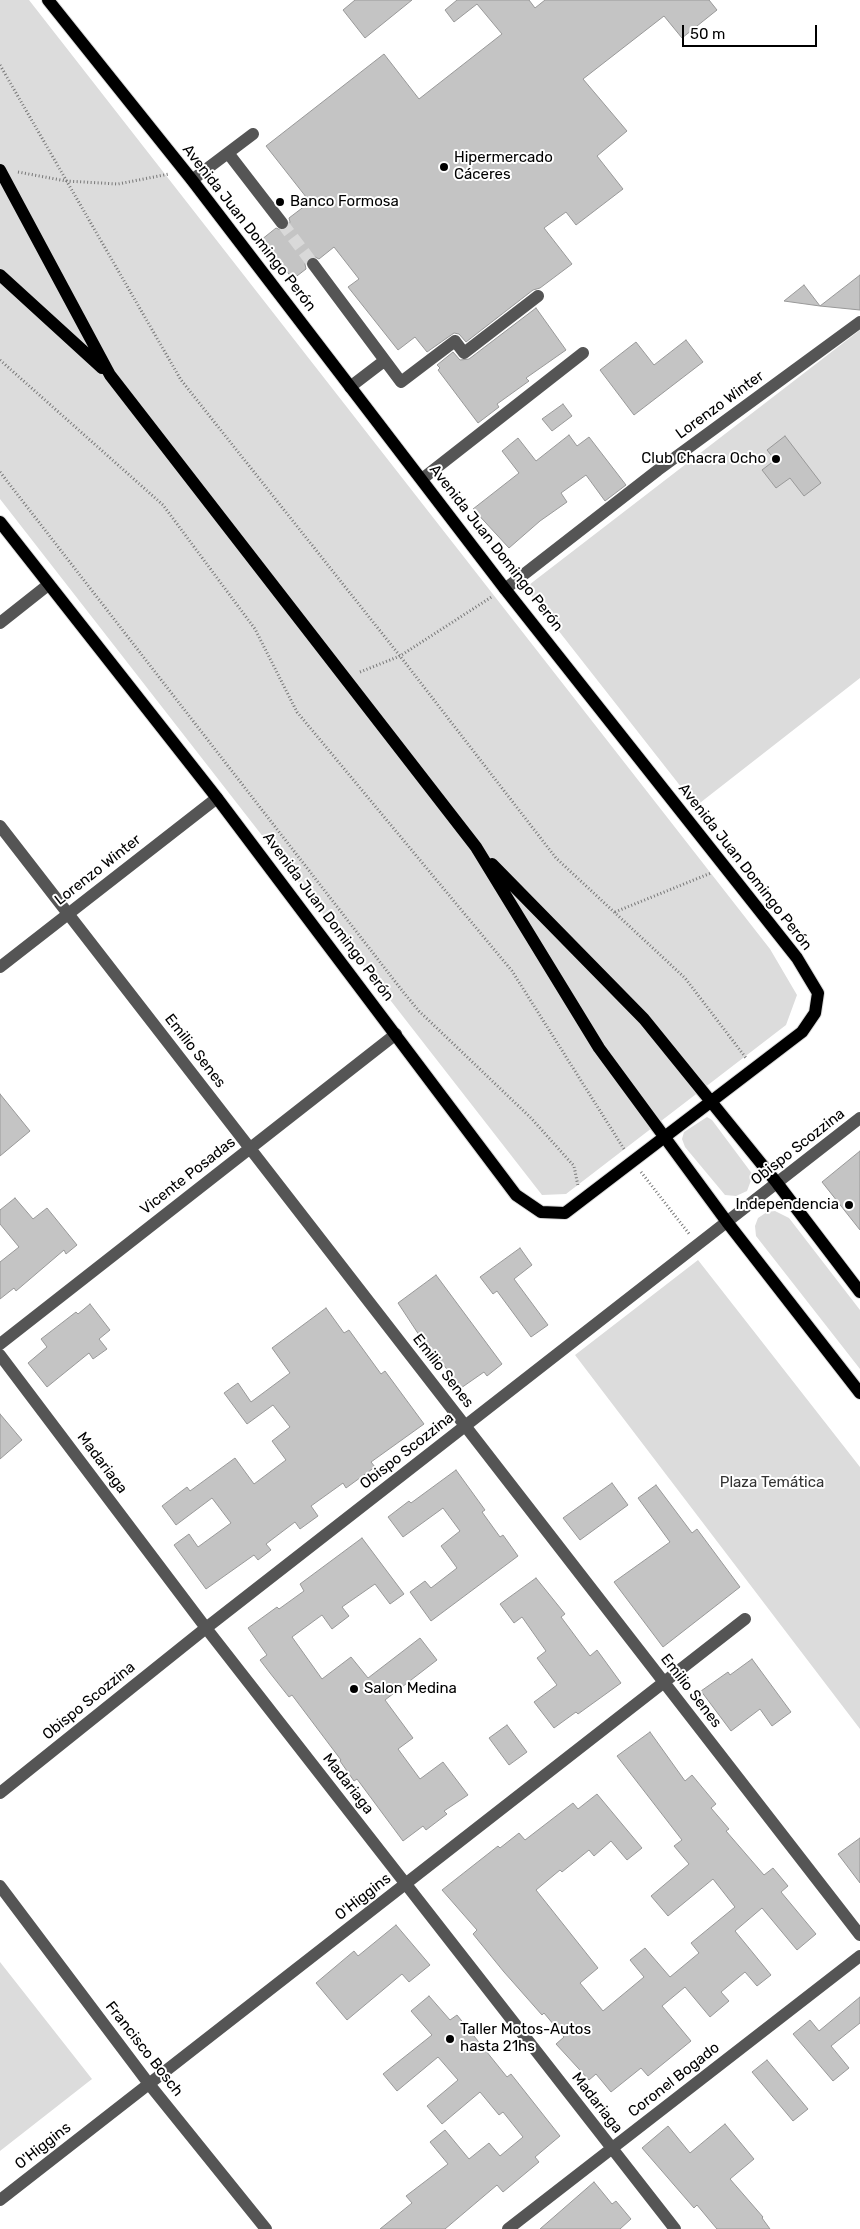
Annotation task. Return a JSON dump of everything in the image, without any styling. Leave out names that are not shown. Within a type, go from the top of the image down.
[{"type":"main road","name":"Avenida Juan Domingo Perón","points":[[0,522],[217,798],[516,1195],[541,1212],[565,1213],[802,1032],[815,1013],[818,994],[797,958],[505,588],[192,180],[48,0]]},
{"type":"main road","points":[[5,170],[110,375]]},
{"type":"main road","points":[[0,275],[110,375],[476,847],[644,1020],[777,1183],[860,1292]]},
{"type":"main road","points":[[476,847],[598,1048],[727,1222],[860,1393]]},
{"type":"street","points":[[192,180],[253,134]]},
{"type":"street","points":[[228,153],[282,223]]},
{"type":"street","points":[[313,264],[401,382],[455,341],[464,353],[538,296]]},
{"type":"street","name":"Lorenzo Winter","points":[[505,588],[658,470],[860,322]]},
{"type":"street","points":[[422,479],[583,353]]},
{"type":"street","points":[[350,387],[384,361]]},
{"type":"street","points":[[0,623],[48,585]]},
{"type":"street","name":"Lorenzo Winter","points":[[0,968],[217,798]]},
{"type":"street","name":"Emilio Senes","points":[[0,826],[860,1935]]},
{"type":"street","name":"Vicente Posadas","points":[[0,1344],[396,1034]]},
{"type":"street","name":"Obispo Scozzina","points":[[0,1793],[206,1628],[860,1118]]},
{"type":"street","name":"Madariaga","points":[[0,1355],[206,1628],[675,2229]]},
{"type":"street","name":"O'Higgins","points":[[0,2200],[745,1620]]},
{"type":"street","name":"Francisco Bosch","points":[[0,1886],[149,2084],[266,2229]]},
{"type":"street","name":"Coronel Bogado","points":[[508,2229],[860,1956]]},
{"type":"path","points":[[0,66],[181,380],[400,656],[556,858],[685,978],[754,1068]]},
{"type":"path","points":[[5,170],[66,181],[118,184],[184,170]]},
{"type":"path","points":[[0,360],[163,505],[256,629],[297,712],[512,971],[633,1162],[698,1245]]},
{"type":"path","points":[[0,472],[404,993],[419,1011],[531,1118],[574,1166],[581,1201]]},
{"type":"path","points":[[345,678],[400,656],[505,588]]},
{"type":"path","points":[[615,912],[726,867]]},
{"type":"green space","points":[[0,0],[29,0],[770,949],[797,995],[786,1025],[566,1194],[542,1195],[0,499]]},
{"type":"green space","name":"Club Chacra Ocho","points":[[860,330],[860,678],[696,806],[525,588]]},
{"type":"green space","points":[[707,1117],[712,1120],[753,1175],[747,1191],[736,1196],[725,1195],[685,1147],[682,1139],[684,1132]]},
{"type":"green space","points":[[775,1211],[789,1218],[860,1310],[860,1369],[756,1236],[755,1226],[758,1218],[767,1212]]},
{"type":"green space","name":"Plaza Temática","points":[[698,1260],[860,1467],[860,1729],[575,1355]]},
{"type":"green space","points":[[0,1962],[92,2079],[0,2151]]},
{"type":"building","points":[[355,0],[412,0],[365,38],[343,10]]},
{"type":"building","name":"Hipermercado Cáceres","points":[[457,0],[529,0],[535,8],[545,0],[709,0],[717,10],[682,38],[664,16],[583,79],[627,131],[597,156],[623,189],[576,225],[566,212],[544,228],[572,264],[540,288],[533,290],[466,342],[459,334],[454,333],[427,352],[415,337],[398,350],[348,287],[359,279],[334,247],[319,259],[313,256],[308,258],[305,264],[306,269],[293,279],[261,240],[276,228],[283,231],[287,229],[290,222],[289,218],[310,202],[266,146],[384,54],[419,99],[502,34],[477,4],[454,22],[445,10]]},
{"type":"building","points":[[860,275],[860,310],[820,306]]},
{"type":"building","points":[[804,285],[820,306],[784,301]]},
{"type":"building","points":[[536,308],[566,350],[526,378],[529,381],[497,404],[499,407],[478,423],[438,370],[440,368],[437,365],[453,352],[460,360],[469,359]]},
{"type":"building","points":[[686,340],[703,362],[634,415],[600,370],[636,342],[654,365]]},
{"type":"building","points":[[563,404],[572,416],[552,431],[542,419]]},
{"type":"building","points":[[569,435],[577,446],[589,437],[626,485],[605,501],[586,475],[561,493],[567,502],[540,521],[509,548],[473,509],[519,473],[502,451],[518,438],[536,461]]},
{"type":"building","points":[[785,436],[821,483],[804,496],[790,478],[776,488],[762,470],[775,460],[767,450]]},
{"type":"building","points":[[0,1094],[30,1131],[0,1156]]},
{"type":"building","points":[[860,1151],[860,1230],[822,1182]]},
{"type":"building","points":[[15,1198],[33,1219],[47,1208],[77,1245],[66,1254],[64,1250],[16,1291],[14,1288],[0,1299],[0,1262],[19,1247],[0,1224],[0,1210]]},
{"type":"building","points":[[520,1248],[532,1265],[514,1279],[548,1325],[531,1337],[497,1291],[493,1294],[480,1277]]},
{"type":"building","points":[[436,1275],[502,1364],[487,1376],[484,1372],[461,1388],[425,1340],[423,1341],[398,1303]]},
{"type":"building","points":[[90,1304],[110,1330],[99,1339],[107,1349],[93,1359],[89,1353],[47,1387],[28,1363],[47,1347],[41,1339],[76,1312],[78,1314]]},
{"type":"building","points":[[326,1308],[344,1333],[349,1330],[381,1374],[385,1371],[424,1424],[371,1462],[375,1467],[346,1488],[343,1483],[311,1506],[318,1516],[300,1529],[295,1522],[266,1544],[271,1550],[258,1560],[254,1555],[206,1589],[174,1545],[189,1534],[198,1547],[231,1523],[212,1498],[176,1525],[162,1506],[187,1487],[190,1491],[235,1458],[254,1484],[286,1460],[272,1441],[290,1427],[273,1405],[247,1424],[224,1393],[238,1383],[251,1402],[290,1373],[272,1348]]},
{"type":"building","points":[[0,1414],[22,1440],[0,1459]]},
{"type":"building","points":[[456,1470],[485,1510],[482,1512],[500,1537],[503,1535],[518,1556],[431,1621],[410,1592],[425,1581],[431,1588],[457,1568],[441,1546],[460,1531],[443,1508],[403,1537],[388,1517],[409,1501],[411,1503]]},
{"type":"building","points":[[612,1483],[628,1505],[580,1540],[563,1518]]},
{"type":"building","points":[[656,1485],[692,1533],[697,1529],[740,1587],[663,1647],[614,1582],[670,1542],[638,1498]]},
{"type":"building","points":[[362,1538],[404,1594],[390,1604],[375,1584],[342,1607],[349,1616],[332,1629],[322,1615],[292,1637],[322,1679],[351,1657],[368,1678],[420,1638],[437,1660],[385,1700],[413,1738],[398,1749],[420,1779],[443,1762],[468,1795],[444,1811],[447,1814],[426,1830],[423,1826],[403,1841],[357,1779],[354,1781],[341,1760],[292,1695],[289,1697],[260,1660],[267,1655],[248,1628],[277,1607],[279,1609],[304,1591],[300,1584]]},
{"type":"building","points":[[536,1578],[565,1614],[561,1617],[590,1656],[597,1650],[621,1683],[578,1714],[576,1712],[554,1728],[534,1702],[557,1685],[537,1658],[546,1651],[522,1617],[514,1623],[500,1604]]},
{"type":"building","points":[[752,1659],[791,1712],[772,1726],[760,1709],[731,1731],[701,1691],[728,1672],[730,1675]]},
{"type":"building","points":[[507,1725],[527,1752],[509,1765],[489,1738]]},
{"type":"building","points":[[650,1732],[685,1781],[692,1775],[716,1804],[711,1808],[729,1829],[726,1831],[764,1875],[773,1868],[788,1886],[781,1892],[816,1934],[797,1950],[762,1908],[735,1931],[771,1975],[757,1986],[745,1972],[721,1992],[729,2001],[710,2017],[685,1987],[662,2006],[691,2041],[648,2076],[641,2068],[611,2092],[596,2074],[589,2080],[556,2044],[564,2037],[544,2013],[542,2015],[504,1972],[473,1934],[477,1930],[442,1890],[498,1846],[500,1848],[519,1833],[525,1840],[573,1803],[578,1809],[597,1794],[642,1848],[627,1860],[611,1841],[594,1856],[589,1850],[562,1872],[560,1870],[536,1890],[598,1968],[580,1983],[603,2011],[644,1977],[630,1960],[645,1948],[670,1977],[699,1953],[691,1943],[735,1907],[713,1879],[668,1916],[651,1896],[689,1864],[674,1846],[682,1840],[617,1756]]},
{"type":"building","points":[[860,1838],[860,1883],[838,1854]]},
{"type":"building","points":[[396,1925],[430,1965],[409,1982],[402,1974],[347,2020],[316,1983],[354,1951],[358,1956]]},
{"type":"building","points":[[429,1996],[450,2020],[457,2015],[507,2077],[511,2074],[560,2136],[535,2157],[539,2162],[503,2192],[497,2185],[445,2229],[380,2229],[412,2203],[406,2196],[448,2164],[430,2142],[445,2130],[469,2159],[489,2143],[500,2156],[523,2137],[503,2112],[499,2115],[480,2092],[442,2124],[427,2106],[458,2080],[438,2057],[397,2091],[383,2074],[432,2035],[411,2011]]},
{"type":"building","points":[[860,1997],[860,2023],[831,2046],[849,2068],[833,2081],[793,2034],[810,2020],[819,2031]]},
{"type":"building","points":[[767,2060],[808,2109],[793,2121],[752,2072]]},
{"type":"building","points":[[725,2124],[754,2159],[730,2179],[763,2217],[770,2229],[717,2229],[697,2205],[694,2208],[642,2148],[668,2126],[690,2153]]},
{"type":"building","points":[[594,2182],[612,2204],[616,2201],[631,2219],[620,2229],[540,2229]]},
{"type":"tunnel","points":[[282,223],[313,264]]},
{"type":"place","name":"Hipermercado Cáceres","points":[[444,167]]},
{"type":"place","name":"Banco Formosa","points":[[280,202]]},
{"type":"place","name":"Club Chacra Ocho","points":[[776,459]]},
{"type":"place","name":"Independencia","points":[[849,1205]]},
{"type":"place","name":"Salon Medina","points":[[354,1689]]},
{"type":"place","name":"Taller Motos-Autos hasta 21hs","points":[[450,2039]]}]
